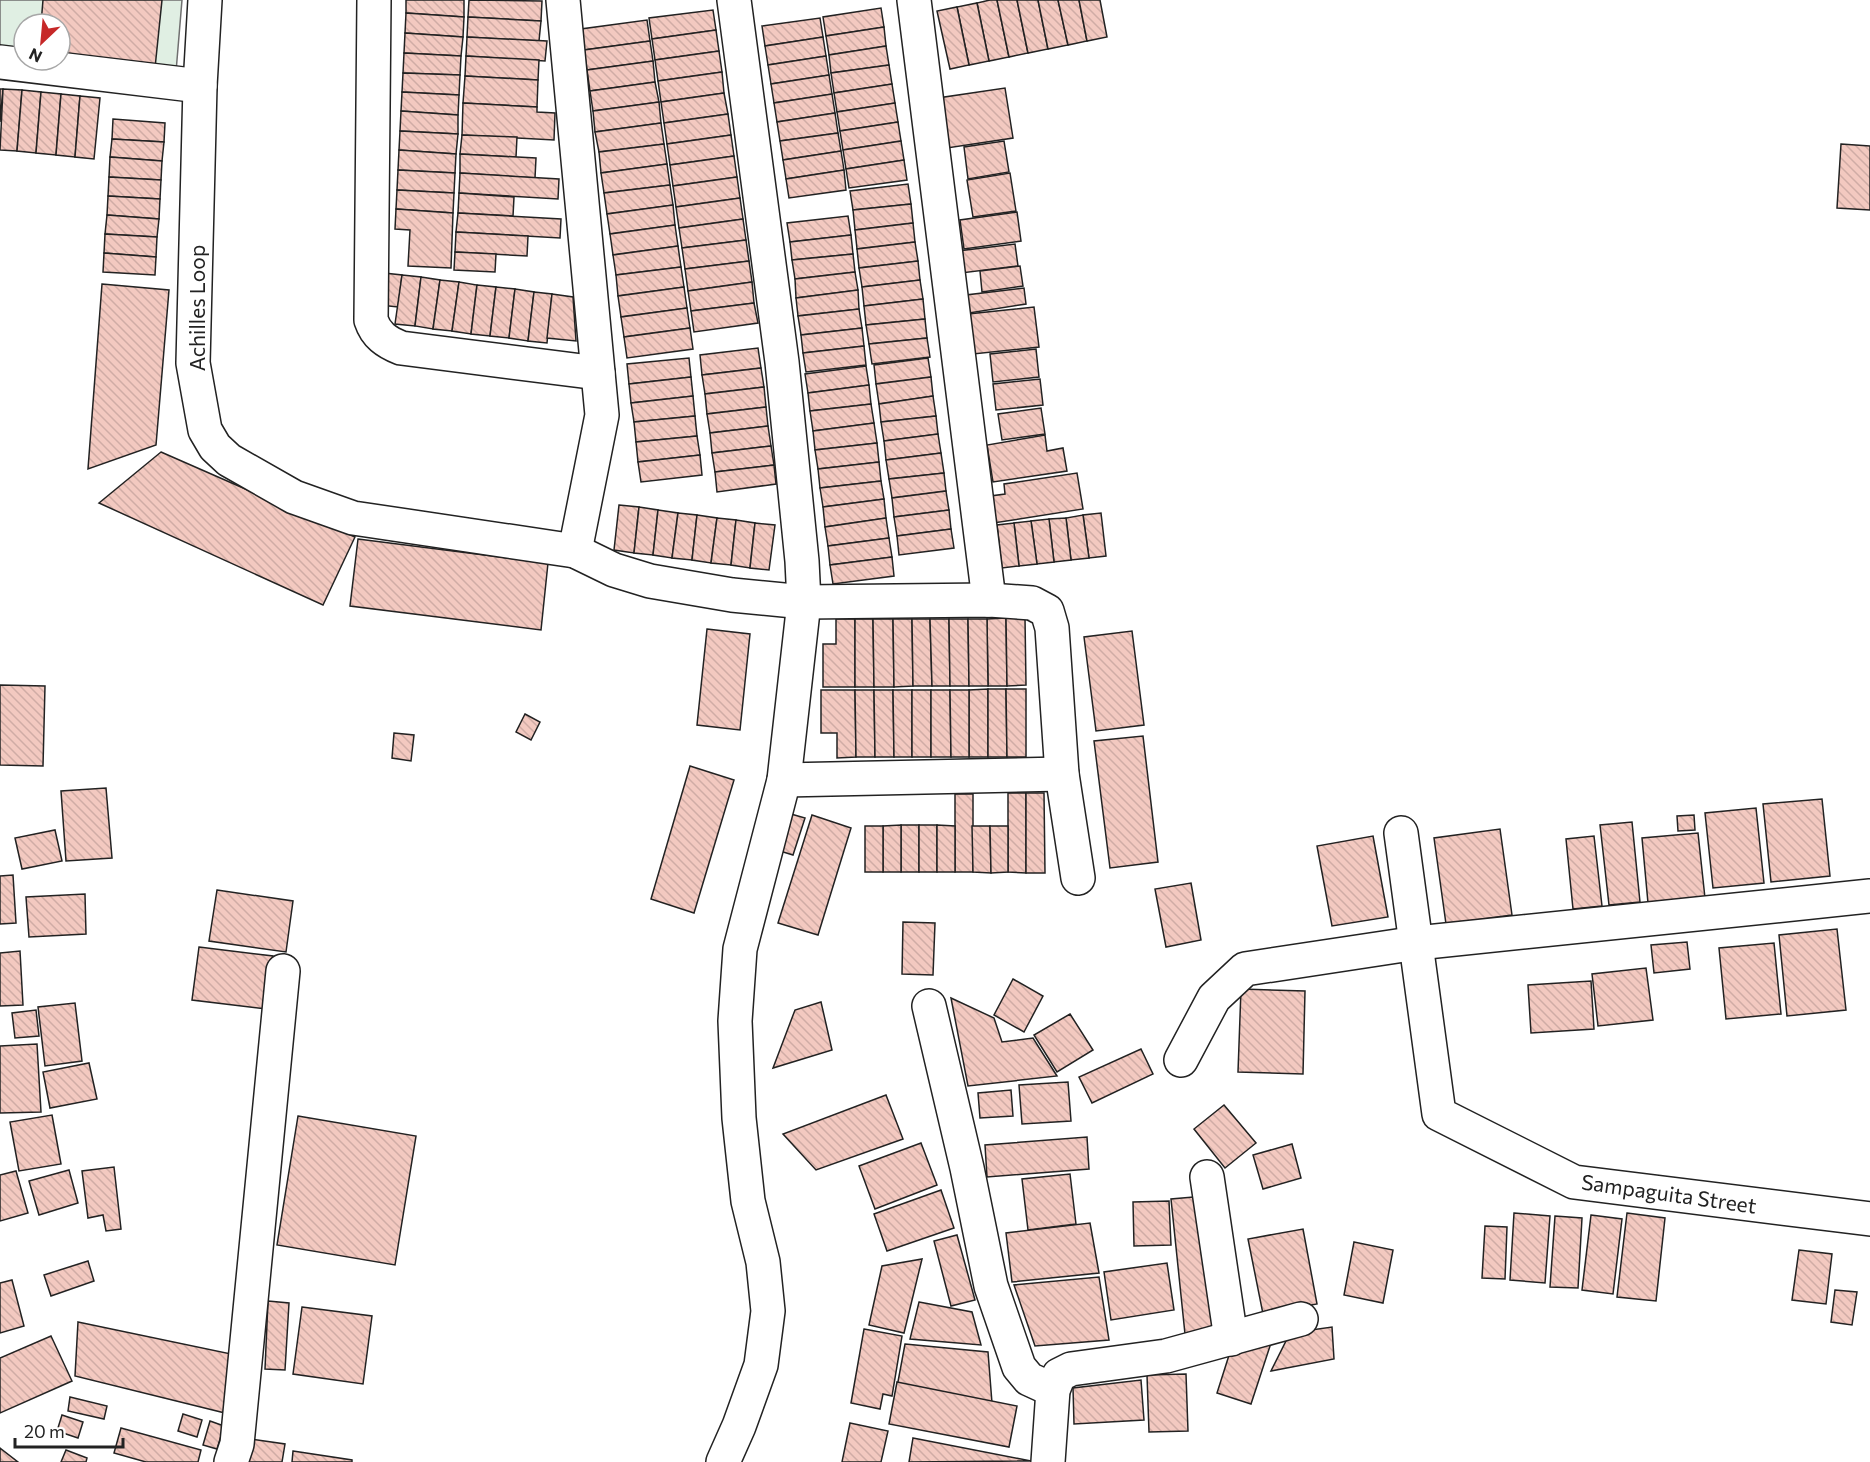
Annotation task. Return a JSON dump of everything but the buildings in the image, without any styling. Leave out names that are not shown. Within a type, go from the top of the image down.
[{"type":"street","name":"Achilles Loop","points":[[205,0],[200,86],[193,363],[205,430],[214,447],[229,460],[294,497],[353,518],[575,551],[614,570],[650,581],[732,595],[804,603],[989,600],[1032,603],[1047,611],[1052,628],[1062,774]]},
{"type":"street","points":[[374,0],[371,320],[374,328],[386,342],[401,348],[598,373]]},
{"type":"street","points":[[563,0],[602,415],[575,551]]},
{"type":"street","points":[[723,1462],[761,1365],[768,1311],[763,1262],[748,1201],[739,1118],[735,1021],[740,949],[784,780],[804,603],[802,561],[782,362],[734,0]]},
{"type":"street","points":[[914,0],[989,600]]},
{"type":"street","points":[[0,62],[200,86]]},
{"type":"street","points":[[784,780],[1062,774],[1078,878]]},
{"type":"street","points":[[1401,833],[1417,943]]},
{"type":"street","points":[[1181,1060],[1214,998],[1245,969],[1417,943],[1870,896]]},
{"type":"street","name":"Sampaguita Street","points":[[1417,943],[1439,1114],[1574,1182],[1870,1219]]},
{"type":"street","points":[[231,1462],[237,1444],[284,971]]},
{"type":"street","points":[[929,1006],[967,1168],[991,1286],[1019,1367],[1029,1379],[1053,1390]]},
{"type":"street","points":[[1207,1177],[1231,1339]]},
{"type":"street","points":[[1048,1462],[1053,1390],[1059,1375],[1071,1369],[1166,1356],[1301,1320]]},
{"type":"green space","points":[[0,0],[182,0],[176,72],[72,61],[72,12],[12,12],[12,55],[0,54]]}]
